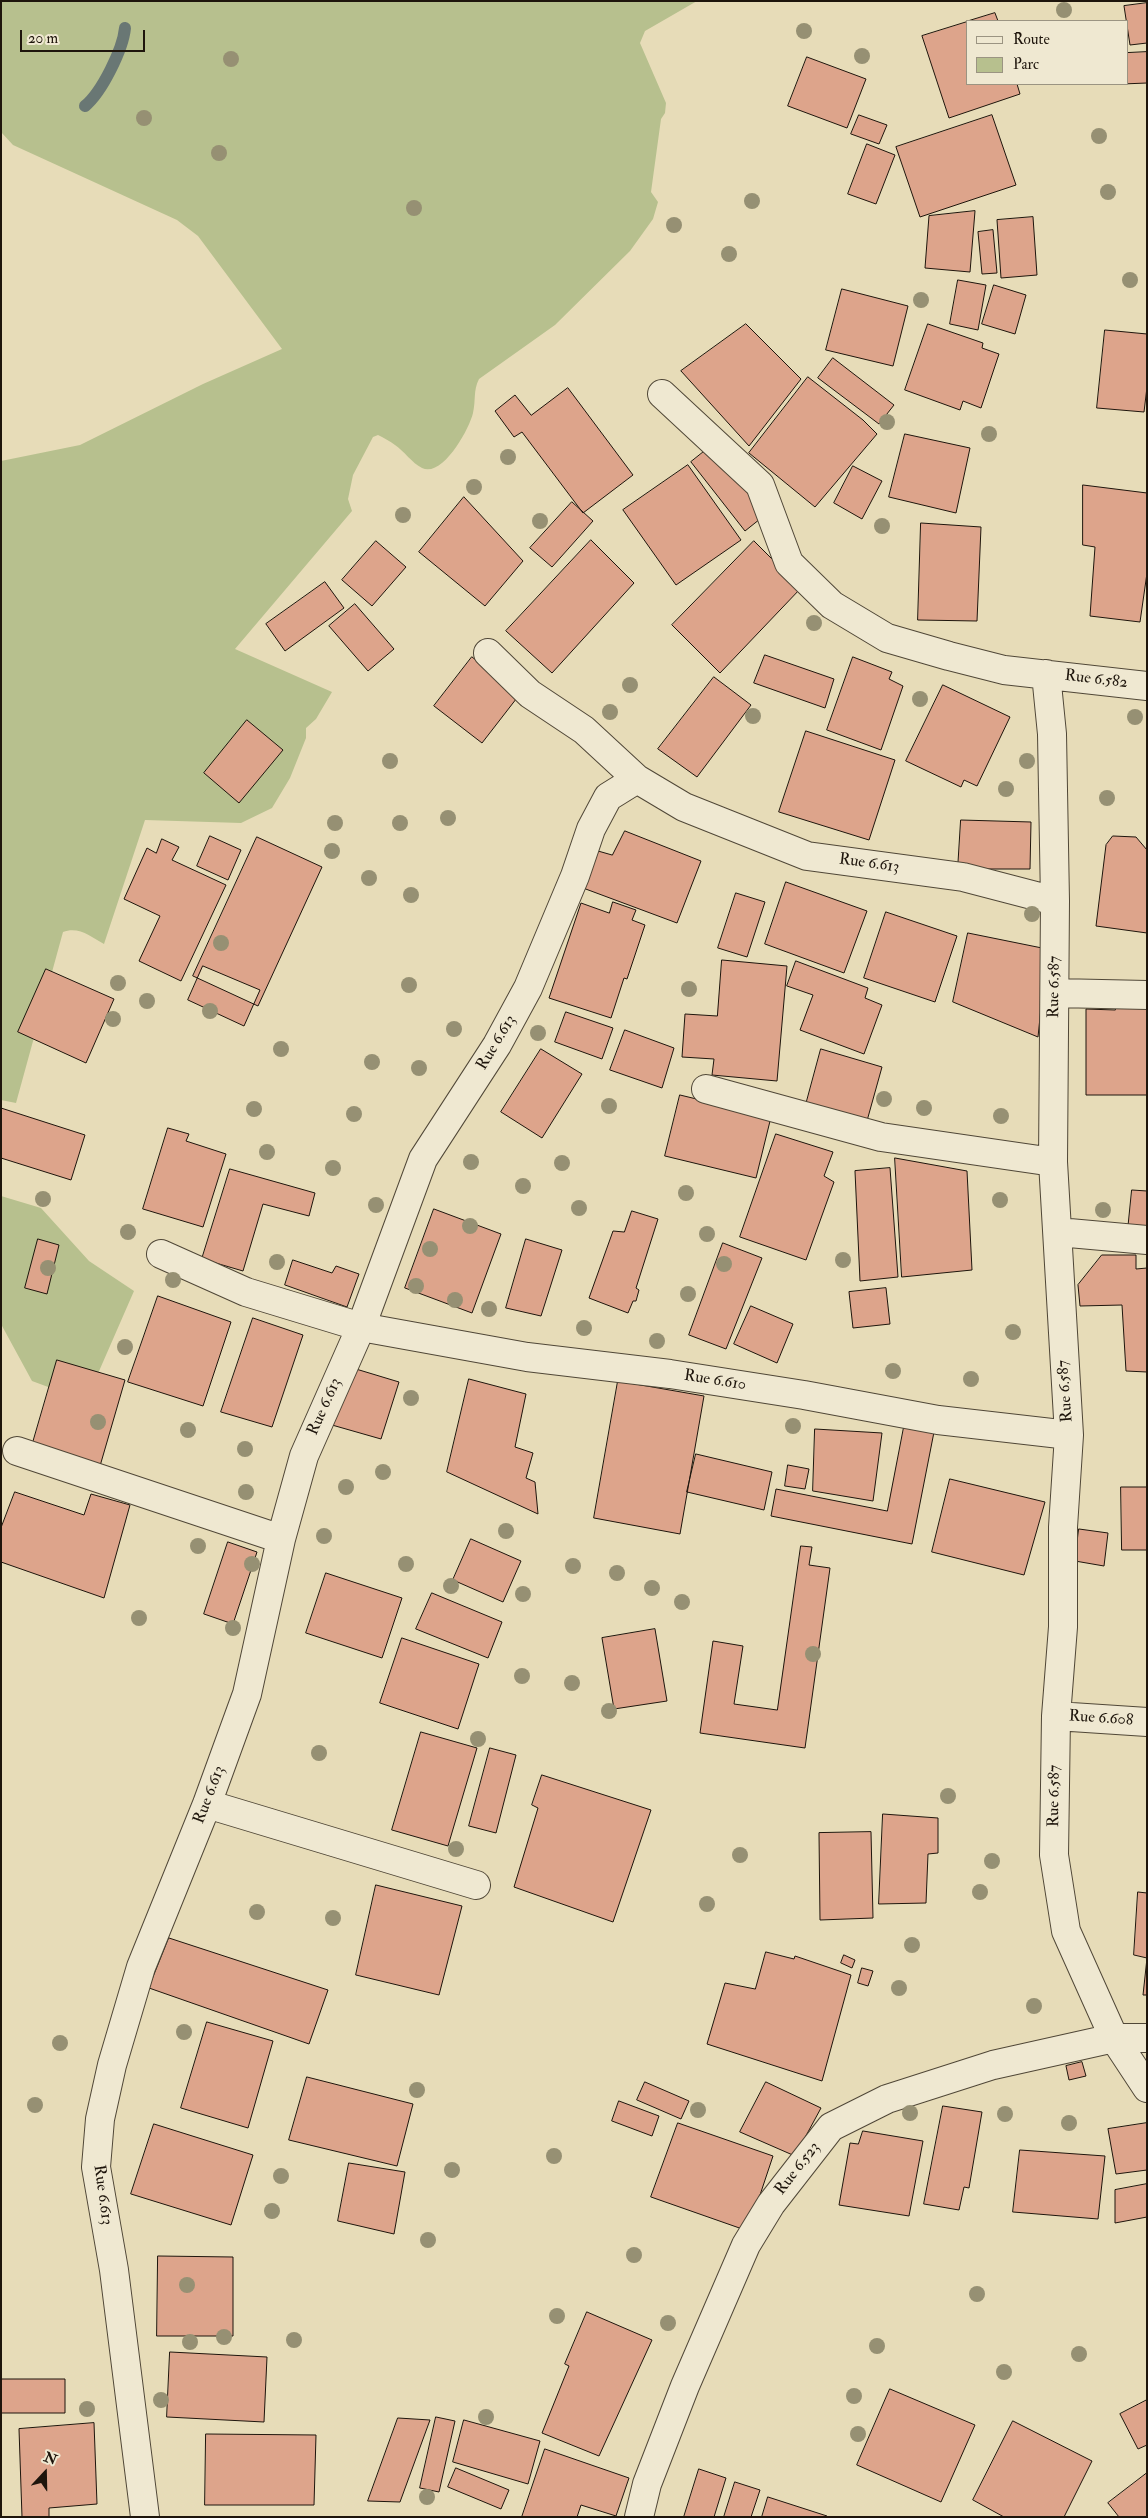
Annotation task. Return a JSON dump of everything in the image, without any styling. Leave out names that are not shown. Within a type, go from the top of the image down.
[{"type":"street","name":"Rue 6.582","points":[[662,394],[760,485],[789,563],[832,605],[887,638],[1004,670],[1147,686]]},
{"type":"street","points":[[488,653],[530,694],[584,730],[637,778]]},
{"type":"street","name":"Rue 6.587","points":[[1046,674],[1052,734],[1056,901],[1053,1162],[1069,1435],[1063,1527],[1063,1627],[1056,1716],[1054,1856],[1066,1931],[1114,2038],[1147,2088]]},
{"type":"street","name":"Rue 6.613","points":[[145,2517],[114,2270],[96,2167],[100,2119],[112,2065],[141,1967],[207,1804],[247,1694],[281,1539],[304,1456],[361,1327],[423,1159],[497,1045],[528,988],[575,876],[591,829],[608,797],[637,778],[684,807],[808,856],[962,878],[1056,901]]},
{"type":"street","points":[[1056,993],[1147,995]]},
{"type":"street","points":[[706,1089],[881,1137],[1053,1162]]},
{"type":"street","points":[[1058,1232],[1147,1240]]},
{"type":"street","name":"Rue 6.610","points":[[161,1254],[246,1292],[361,1327],[527,1357],[670,1374],[804,1395],[938,1420],[1069,1435]]},
{"type":"street","points":[[17,1451],[281,1539]]},
{"type":"street","name":"Rue 6.608","points":[[1056,1716],[1147,1722]]},
{"type":"street","points":[[207,1804],[476,1885]]},
{"type":"street","name":"Rue 6.523","points":[[639,2517],[647,2484],[685,2386],[746,2245],[771,2204],[832,2127],[887,2099],[941,2080],[1031,2055],[1114,2038],[1147,2038]]},
{"type":"green space","points":[[1,1],[697,1],[645,31],[640,43],[666,103],[665,113],[661,119],[651,192],[658,202],[653,219],[630,251],[555,325],[479,379],[473,413],[466,430],[454,451],[438,466],[430,469],[422,468],[391,442],[378,435],[373,437],[353,475],[348,499],[352,511],[235,649],[332,692],[316,719],[306,728],[306,738],[290,778],[272,808],[241,823],[145,820],[104,944],[80,931],[63,932],[16,1103],[1,1100],[1,461],[80,445],[203,384],[282,349],[198,236],[177,220],[13,145],[1,132]]},
{"type":"green space","points":[[1,1196],[41,1208],[89,1261],[134,1291],[86,1401],[32,1381],[1,1324]]},
{"type":"building","points":[[1147,3],[1147,43],[1130,45],[1128,20],[1126,20],[1124,6]]},
{"type":"building","points":[[995,13],[998,20],[971,20]]},
{"type":"building","points":[[966,22],[966,85],[1017,85],[1020,94],[949,118],[922,36]]},
{"type":"building","points":[[1147,52],[1147,83],[1128,84],[1128,53]]},
{"type":"building","points":[[807,57],[866,79],[847,128],[788,106]]},
{"type":"building","points":[[859,115],[887,125],[879,144],[851,134]]},
{"type":"building","points":[[992,115],[1016,185],[920,217],[896,147]]},
{"type":"building","points":[[867,144],[895,155],[876,204],[848,194]]},
{"type":"building","points":[[975,211],[970,272],[925,268],[929,216]]},
{"type":"building","points":[[1033,217],[1037,275],[1001,278],[997,220]]},
{"type":"building","points":[[993,230],[997,273],[982,274],[978,232]]},
{"type":"building","points":[[958,280],[986,285],[978,330],[950,324]]},
{"type":"building","points":[[994,285],[1026,295],[1015,334],[982,324]]},
{"type":"building","points":[[842,289],[908,306],[893,366],[826,350]]},
{"type":"building","points":[[746,324],[801,379],[749,446],[681,371]]},
{"type":"building","points":[[928,324],[983,343],[982,348],[999,354],[981,408],[963,401],[960,410],[905,390]]},
{"type":"building","points":[[1105,330],[1147,334],[1147,387],[1144,412],[1097,408]]},
{"type":"building","points":[[833,358],[894,405],[879,424],[818,378]]},
{"type":"building","points":[[808,377],[863,420],[877,434],[815,507],[749,453]]},
{"type":"building","points":[[568,388],[633,475],[583,513],[522,432],[514,437],[495,411],[515,395],[531,415]]},
{"type":"building","points":[[905,434],[970,448],[956,513],[889,497]]},
{"type":"building","points":[[711,446],[765,515],[745,531],[691,462]]},
{"type":"building","points":[[688,465],[741,540],[676,585],[623,510]]},
{"type":"building","points":[[853,466],[882,481],[862,519],[834,503]]},
{"type":"building","points":[[1083,485],[1147,493],[1147,573],[1140,622],[1090,616],[1095,547],[1083,545]]},
{"type":"building","points":[[464,497],[523,561],[485,606],[419,552]]},
{"type":"building","points":[[572,502],[593,521],[552,567],[530,548]]},
{"type":"building","points":[[921,523],[981,527],[977,621],[918,620]]},
{"type":"building","points":[[591,540],[634,583],[552,673],[506,631]]},
{"type":"building","points":[[376,541],[406,567],[372,606],[342,580]]},
{"type":"building","points":[[754,541],[801,588],[720,673],[672,625]]},
{"type":"building","points":[[325,582],[344,608],[285,651],[266,624]]},
{"type":"building","points":[[355,604],[394,649],[368,671],[329,626]]},
{"type":"building","points":[[765,655],[834,679],[825,708],[754,683]]},
{"type":"building","points":[[472,657],[520,694],[482,743],[434,706]]},
{"type":"building","points":[[853,657],[892,672],[889,679],[903,686],[881,750],[827,730]]},
{"type":"building","points":[[714,677],[751,705],[697,777],[658,749]]},
{"type":"building","points":[[943,685],[1010,717],[977,786],[964,780],[961,787],[906,761]]},
{"type":"building","points":[[247,720],[283,750],[239,803],[204,773]]},
{"type":"building","points":[[806,731],[895,760],[869,840],[779,812]]},
{"type":"building","points":[[961,820],[1031,822],[1030,869],[958,869]]},
{"type":"building","points":[[625,831],[701,861],[677,923],[583,888],[598,851],[612,855]]},
{"type":"building","points":[[210,836],[241,850],[228,880],[197,866]]},
{"type":"building","points":[[1113,836],[1136,837],[1147,850],[1147,933],[1096,926],[1106,845]]},
{"type":"building","points":[[257,837],[322,867],[258,1006],[193,976]]},
{"type":"building","points":[[162,839],[179,847],[172,860],[226,885],[181,981],[139,961],[160,916],[124,899],[147,848],[156,853]]},
{"type":"building","points":[[786,882],[867,911],[844,973],[765,944]]},
{"type":"building","points":[[736,893],[765,902],[747,957],[718,948]]},
{"type":"building","points":[[613,902],[636,910],[632,920],[645,925],[627,979],[624,978],[611,1018],[549,998],[581,903],[609,913]]},
{"type":"building","points":[[886,912],[957,936],[935,1002],[864,978]]},
{"type":"building","points":[[968,933],[1047,949],[1038,1037],[953,1002]]},
{"type":"building","points":[[722,960],[787,966],[777,1081],[712,1075],[714,1059],[682,1057],[685,1014],[717,1016]]},
{"type":"building","points":[[796,961],[868,988],[865,998],[882,1005],[864,1054],[800,1030],[813,995],[787,986]]},
{"type":"building","points":[[203,966],[260,990],[244,1026],[188,1000]]},
{"type":"building","points":[[46,969],[114,999],[86,1063],[18,1032]]},
{"type":"building","points":[[1115,999],[1147,999],[1147,1095],[1086,1095],[1086,1009],[1115,1010]]},
{"type":"building","points":[[566,1012],[613,1028],[602,1059],[555,1042]]},
{"type":"building","points":[[625,1030],[674,1048],[662,1088],[610,1070]]},
{"type":"building","points":[[541,1049],[582,1074],[542,1138],[501,1112]]},
{"type":"building","points":[[821,1049],[882,1067],[865,1128],[804,1112]]},
{"type":"building","points":[[680,1095],[771,1117],[756,1178],[665,1156]]},
{"type":"building","points":[[1,1108],[85,1135],[71,1180],[1,1158]]},
{"type":"building","points":[[168,1128],[189,1134],[186,1141],[226,1154],[203,1227],[143,1209]]},
{"type":"building","points":[[776,1134],[833,1152],[824,1176],[834,1182],[806,1260],[740,1237]]},
{"type":"building","points":[[895,1158],[967,1171],[972,1270],[902,1277]]},
{"type":"building","points":[[890,1168],[898,1277],[860,1281],[855,1171]]},
{"type":"building","points":[[230,1169],[315,1193],[309,1216],[263,1204],[243,1271],[202,1259]]},
{"type":"building","points":[[1132,1190],[1147,1191],[1147,1231],[1128,1230]]},
{"type":"building","points":[[434,1209],[501,1234],[472,1313],[405,1288]]},
{"type":"building","points":[[632,1211],[658,1219],[636,1288],[639,1290],[636,1301],[633,1301],[628,1313],[589,1298],[613,1231],[624,1232]]},
{"type":"building","points":[[38,1239],[59,1245],[47,1294],[25,1288]]},
{"type":"building","points":[[526,1239],[562,1250],[541,1316],[506,1308]]},
{"type":"building","points":[[723,1243],[762,1258],[726,1349],[689,1335]]},
{"type":"building","points":[[1102,1255],[1136,1255],[1136,1269],[1147,1268],[1147,1372],[1126,1371],[1122,1305],[1080,1306],[1078,1285]]},
{"type":"building","points":[[293,1260],[332,1273],[336,1266],[359,1274],[347,1307],[285,1285]]},
{"type":"building","points":[[886,1288],[890,1324],[853,1328],[849,1292]]},
{"type":"building","points":[[158,1296],[231,1322],[203,1406],[128,1382]]},
{"type":"building","points":[[751,1306],[793,1324],[777,1363],[734,1344]]},
{"type":"building","points":[[253,1318],[303,1335],[272,1427],[221,1412]]},
{"type":"building","points":[[57,1360],[125,1380],[100,1466],[32,1446]]},
{"type":"building","points":[[346,1366],[399,1382],[381,1439],[325,1423]]},
{"type":"building","points":[[469,1379],[526,1394],[515,1447],[533,1453],[526,1478],[535,1482],[538,1514],[447,1472]]},
{"type":"building","points":[[618,1381],[704,1396],[680,1534],[594,1518]]},
{"type":"building","points":[[904,1427],[934,1432],[912,1544],[771,1516],[776,1489],[887,1511]]},
{"type":"building","points":[[815,1429],[882,1433],[873,1501],[813,1491]]},
{"type":"building","points":[[696,1454],[772,1472],[764,1510],[687,1492]]},
{"type":"building","points":[[788,1465],[809,1469],[805,1489],[785,1486]]},
{"type":"building","points":[[950,1479],[1045,1502],[1024,1575],[932,1552]]},
{"type":"building","points":[[1121,1487],[1147,1487],[1147,1550],[1122,1550]]},
{"type":"building","points":[[15,1492],[84,1515],[91,1494],[130,1505],[104,1598],[1,1562],[1,1528]]},
{"type":"building","points":[[1079,1529],[1108,1533],[1104,1566],[1075,1561]]},
{"type":"building","points":[[471,1539],[521,1561],[503,1602],[453,1580]]},
{"type":"building","points":[[228,1542],[257,1552],[233,1624],[204,1614]]},
{"type":"building","points":[[801,1546],[812,1547],[809,1565],[830,1568],[805,1748],[700,1733],[713,1641],[743,1646],[734,1704],[777,1710]]},
{"type":"building","points":[[326,1573],[402,1598],[382,1658],[306,1633]]},
{"type":"building","points":[[432,1593],[502,1622],[488,1658],[416,1629]]},
{"type":"building","points":[[655,1629],[667,1701],[614,1709],[602,1638]]},
{"type":"building","points":[[402,1638],[479,1664],[458,1729],[380,1703]]},
{"type":"building","points":[[421,1732],[477,1748],[448,1846],[392,1830]]},
{"type":"building","points":[[490,1748],[516,1755],[496,1833],[469,1826]]},
{"type":"building","points":[[542,1775],[651,1810],[613,1922],[514,1887],[538,1808],[532,1805]]},
{"type":"building","points":[[883,1814],[938,1818],[938,1853],[928,1854],[926,1903],[879,1904]]},
{"type":"building","points":[[871,1832],[873,1918],[820,1920],[819,1833]]},
{"type":"building","points":[[376,1885],[462,1906],[439,1995],[356,1975]]},
{"type":"building","points":[[1138,1892],[1147,1893],[1147,1958],[1134,1955]]},
{"type":"building","points":[[169,1938],[328,1990],[309,2044],[149,1988]]},
{"type":"building","points":[[766,1952],[794,1959],[795,1956],[851,1975],[822,2081],[707,2044],[725,1983],[755,1989]]},
{"type":"building","points":[[844,1955],[855,1960],[852,1968],[841,1963]]},
{"type":"building","points":[[1147,1958],[1147,1995],[1143,1995]]},
{"type":"building","points":[[862,1968],[873,1971],[868,1986],[858,1983]]},
{"type":"building","points":[[207,2022],[273,2041],[248,2128],[181,2108]]},
{"type":"building","points":[[1082,2062],[1086,2076],[1069,2080],[1066,2066]]},
{"type":"building","points":[[307,2077],[413,2104],[397,2166],[289,2140]]},
{"type":"building","points":[[645,2082],[689,2101],[681,2119],[637,2100]]},
{"type":"building","points":[[766,2082],[821,2108],[795,2156],[740,2132]]},
{"type":"building","points":[[619,2101],[659,2116],[652,2136],[612,2121]]},
{"type":"building","points":[[943,2106],[982,2112],[969,2188],[964,2187],[959,2210],[924,2204]]},
{"type":"building","points":[[678,2123],[773,2156],[748,2231],[651,2197]]},
{"type":"building","points":[[1147,2123],[1147,2170],[1116,2174],[1108,2129]]},
{"type":"building","points":[[154,2124],[253,2155],[231,2225],[131,2194]]},
{"type":"building","points":[[863,2131],[923,2141],[909,2216],[839,2205],[850,2143],[858,2144]]},
{"type":"building","points":[[1020,2150],[1105,2156],[1098,2219],[1013,2212]]},
{"type":"building","points":[[349,2163],[405,2172],[394,2234],[338,2221]]},
{"type":"building","points":[[1147,2184],[1147,2217],[1115,2223],[1115,2190]]},
{"type":"building","points":[[158,2256],[233,2257],[233,2336],[157,2336]]},
{"type":"building","points":[[587,2312],[652,2340],[599,2456],[542,2433],[569,2366],[565,2364]]},
{"type":"building","points":[[170,2352],[267,2357],[264,2422],[167,2417]]},
{"type":"building","points":[[1,2379],[65,2379],[65,2413],[1,2413]]},
{"type":"building","points":[[890,2389],[975,2425],[941,2502],[857,2465]]},
{"type":"building","points":[[1147,2400],[1147,2445],[1138,2449],[1120,2414]]},
{"type":"building","points":[[436,2417],[455,2421],[439,2492],[420,2488]]},
{"type":"building","points":[[398,2418],[430,2420],[400,2502],[368,2501]]},
{"type":"building","points":[[464,2420],[540,2441],[528,2484],[453,2462]]},
{"type":"building","points":[[1013,2421],[1092,2461],[1064,2517],[1004,2517],[973,2500]]},
{"type":"building","points":[[94,2423],[97,2504],[49,2508],[49,2517],[22,2517],[19,2429]]},
{"type":"building","points":[[206,2434],[316,2435],[314,2505],[205,2505]]},
{"type":"building","points":[[545,2449],[629,2478],[616,2516],[581,2505],[577,2517],[522,2517]]},
{"type":"building","points":[[456,2468],[509,2490],[501,2509],[448,2487]]},
{"type":"building","points":[[699,2469],[726,2478],[714,2517],[684,2517]]},
{"type":"building","points":[[1147,2473],[1147,2517],[1119,2517],[1108,2503]]},
{"type":"building","points":[[735,2482],[760,2490],[751,2517],[724,2517]]},
{"type":"building","points":[[768,2497],[827,2516],[827,2517],[762,2517]]},
{"type":"waterway","points":[[85,106],[98,91],[111,70],[125,28]]}]
